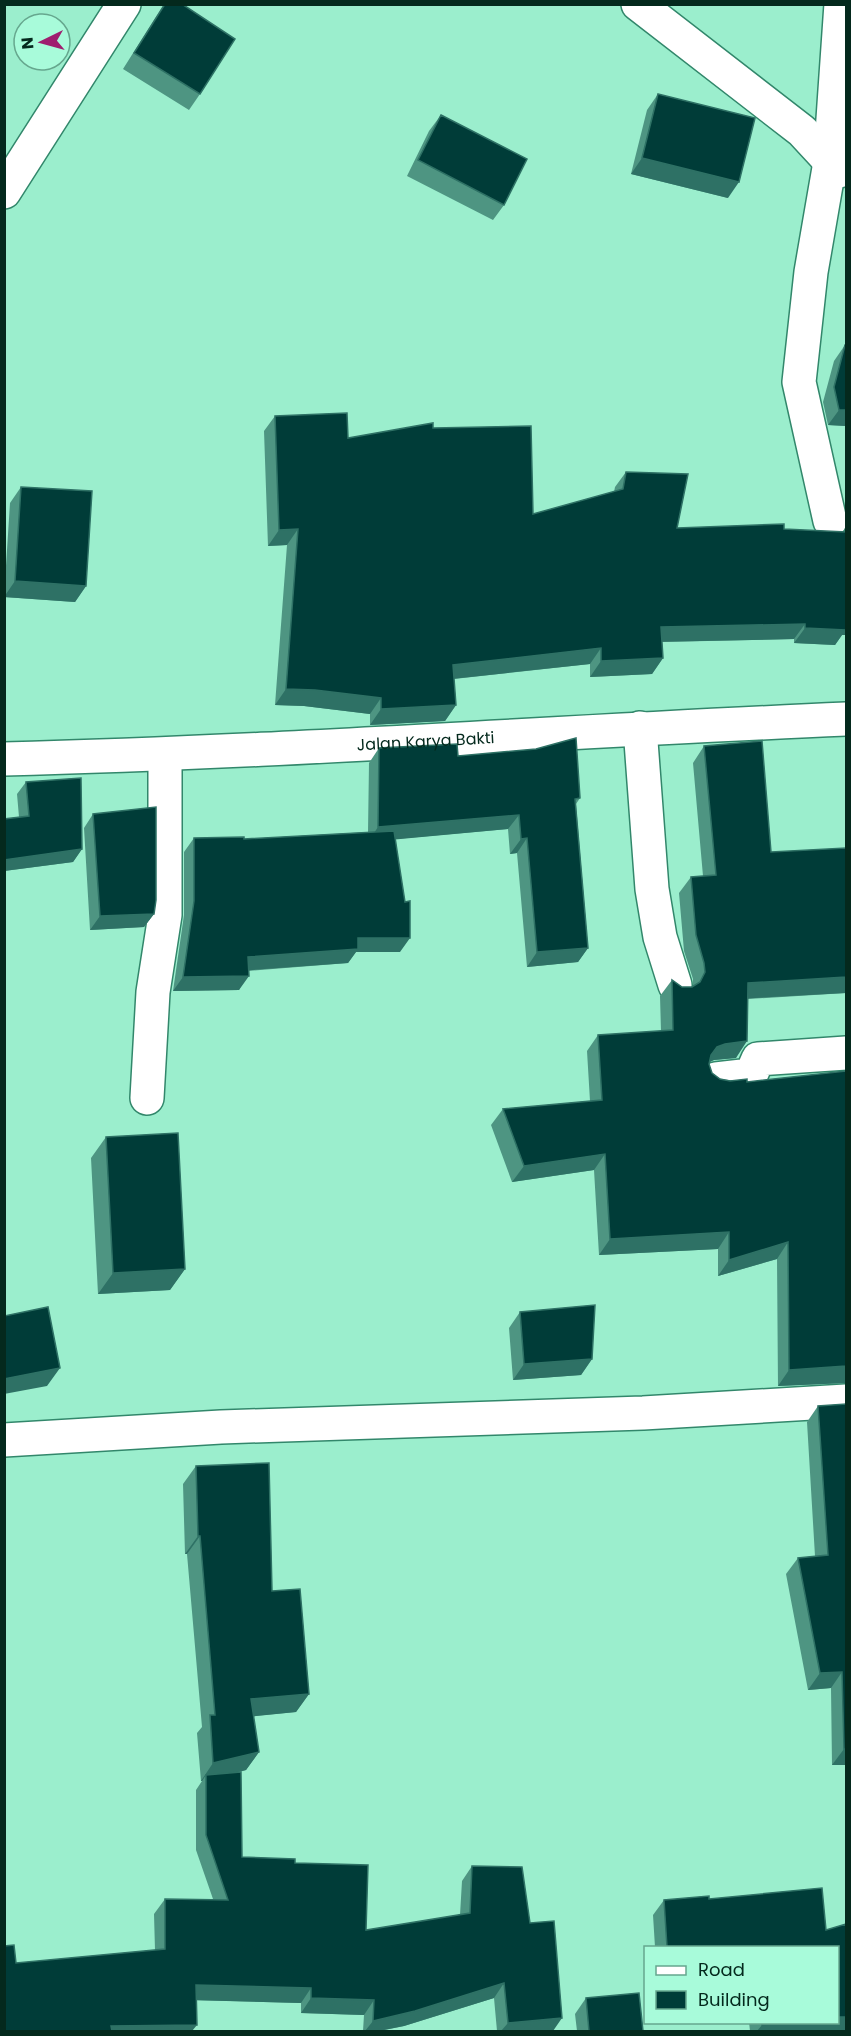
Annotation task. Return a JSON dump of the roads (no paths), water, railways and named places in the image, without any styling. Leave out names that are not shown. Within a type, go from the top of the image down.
[{"type":"street","points":[[4,192],[124,4]]},
{"type":"street","points":[[638,4],[802,131],[838,170]]},
{"type":"street","points":[[830,521],[800,381],[811,272],[838,170],[841,4]]},
{"type":"street","name":"Jalan Karya Bakti","points":[[4,759],[165,755],[640,728],[846,719]]},
{"type":"street","points":[[640,728],[652,889],[660,937],[675,985]]},
{"type":"street","points":[[147,1098],[153,992],[165,915],[165,755]]},
{"type":"street","points":[[716,1079],[751,1075],[758,1059],[846,1053]]},
{"type":"street","points":[[4,1440],[221,1427],[643,1413],[846,1401]]}]
